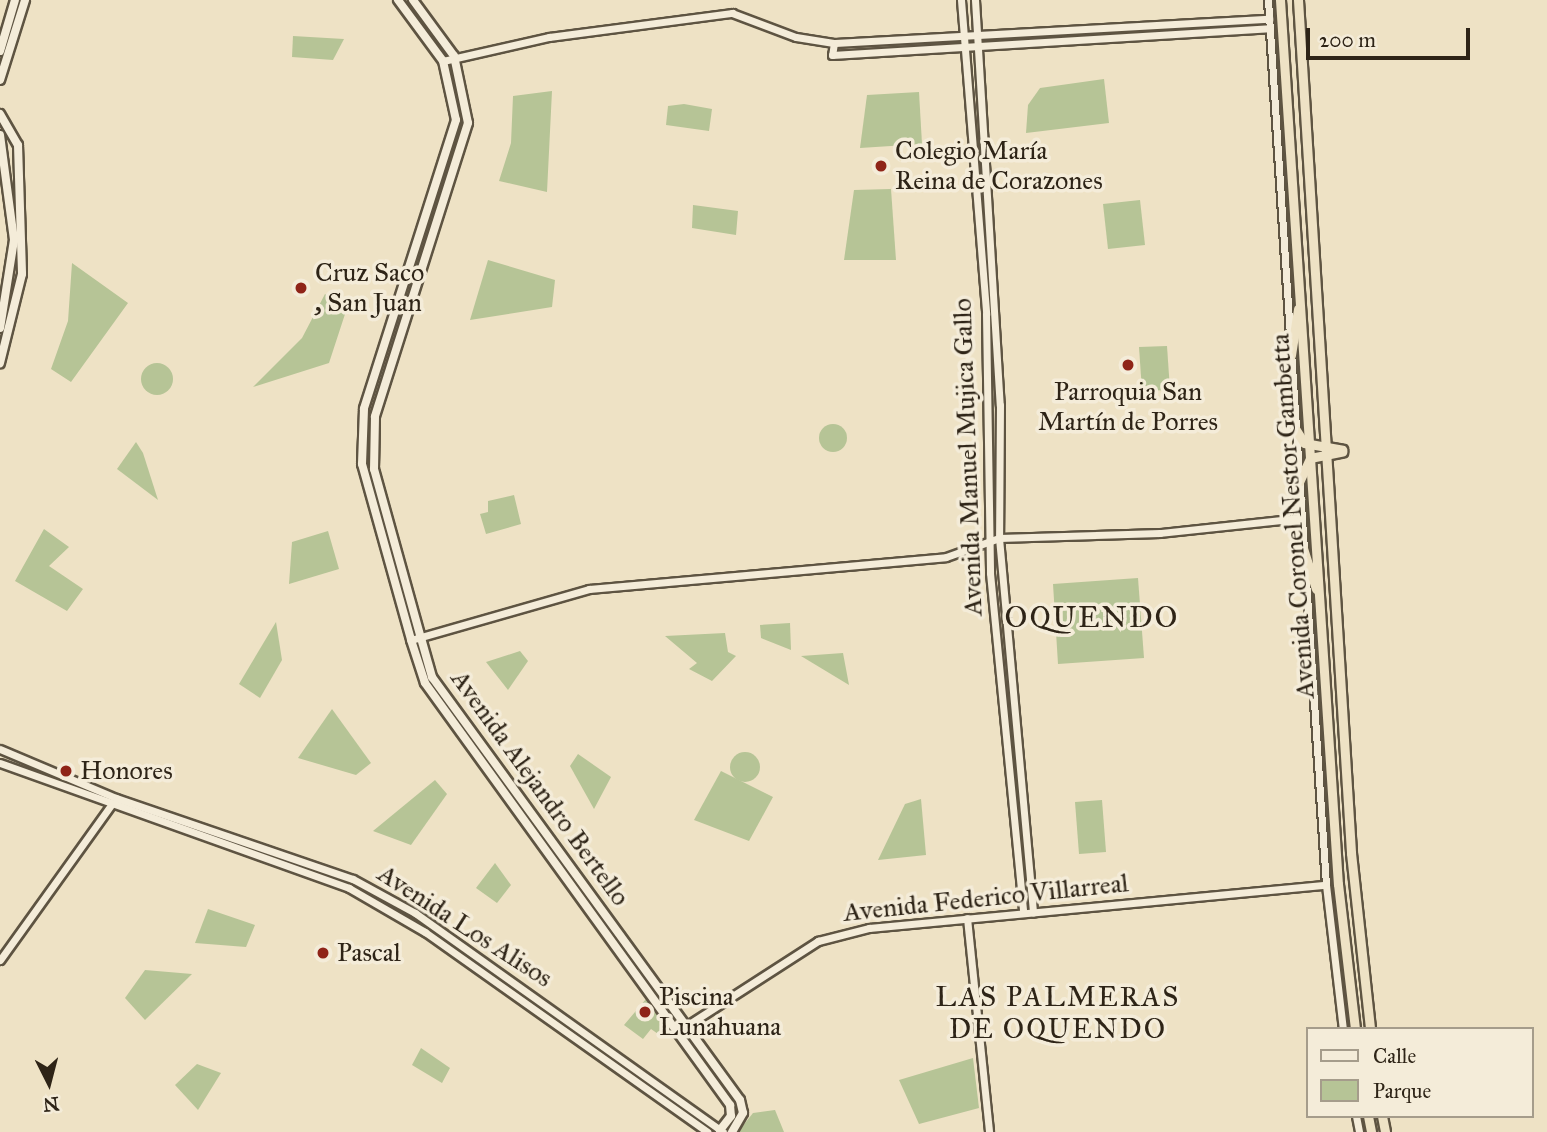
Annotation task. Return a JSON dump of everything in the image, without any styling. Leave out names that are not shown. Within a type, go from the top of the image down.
[{"type":"highway","name":"Avenida Coronel Nestor Gambetta","points":[[1280,0],[1338,884],[1355,1027]]},
{"type":"highway","name":"Avenida Coronel Nestor Gambetta","points":[[1298,0],[1352,863],[1370,1027]]},
{"type":"highway","points":[[1291,355],[1300,301]]},
{"type":"highway","points":[[1296,430],[1310,445],[1327,444],[1342,451],[1328,457],[1310,458],[1299,482]]},
{"type":"highway","points":[[1303,548],[1320,598]]},
{"type":"main road","points":[[0,51],[15,0]]},
{"type":"main road","points":[[0,80],[2,66],[25,0]]},
{"type":"main road","name":"Avenida Alejandro Bertello","points":[[398,0],[443,61],[456,120],[364,409],[362,464],[411,640],[425,683],[730,1105],[731,1116],[721,1131]]},
{"type":"main road","name":"Avenida Alejandro Bertello","points":[[413,0],[454,56],[465,138],[375,417],[372,460],[421,638],[432,677],[740,1100],[743,1113],[732,1132]]},
{"type":"main road","points":[[0,114],[18,145],[21,199],[20,299],[0,363]]},
{"type":"main road","points":[[0,135],[11,199],[13,275],[0,328]]},
{"type":"main road","points":[[11,199],[21,199]]},
{"type":"street","name":"Avenida Manuel Mujica Gallo","points":[[961,0],[986,314],[990,541],[1023,912]]},
{"type":"street","name":"Avenida Manuel Mujica Gallo","points":[[975,0],[1000,392],[999,538],[1033,912]]},
{"type":"street","points":[[1268,0],[1326,885],[1343,1027]]},
{"type":"street","points":[[443,61],[454,56],[733,13],[796,37],[834,43],[1269,19]]},
{"type":"street","points":[[834,43],[832,55],[1269,28]]},
{"type":"street","points":[[411,640],[589,589],[839,570],[946,557],[999,538],[1160,533],[1301,518]]},
{"type":"street","name":"Avenida Los Alisos","points":[[0,749],[116,798],[353,880],[415,913],[721,1131]]},
{"type":"street","name":"Avenida Los Alisos","points":[[0,763],[111,805],[349,888],[425,932],[706,1132]]},
{"type":"street","points":[[0,961],[111,805]]},
{"type":"street","name":"Avenida Federico Villarreal","points":[[677,1032],[818,941],[869,928],[1326,885]]},
{"type":"street","points":[[967,918],[989,1132]]},
{"type":"green space","points":[[293,36],[344,39],[333,60],[292,57]]},
{"type":"green space","points":[[1104,79],[1109,123],[1026,133],[1028,105],[1040,88]]},
{"type":"green space","points":[[552,91],[547,192],[499,181],[511,143],[513,96]]},
{"type":"green space","points":[[919,92],[922,144],[860,148],[867,95]]},
{"type":"green space","points":[[684,104],[712,109],[709,131],[666,125],[668,106]]},
{"type":"green space","points":[[891,189],[896,260],[844,260],[854,190]]},
{"type":"green space","points":[[1140,200],[1145,245],[1108,249],[1103,204]]},
{"type":"green space","points":[[693,205],[738,211],[736,235],[692,228]]},
{"type":"green space","points":[[488,260],[555,280],[552,307],[470,320]]},
{"type":"green space","points":[[72,263],[128,303],[71,382],[51,369],[68,321]]},
{"type":"green space","points":[[325,294],[347,308],[329,363],[253,387],[302,338]]},
{"type":"green space","points":[[1167,346],[1170,390],[1142,391],[1139,347]]},
{"type":"green space","points":[[157,363],[168,368],[173,379],[168,390],[157,395],[146,390],[141,379],[146,368]]},
{"type":"green space","points":[[833,424],[843,428],[847,438],[843,448],[833,452],[823,448],[819,438],[823,428]]},
{"type":"green space","points":[[136,442],[143,453],[158,500],[117,469]]},
{"type":"green space","points":[[514,495],[521,524],[486,534],[480,514],[488,512],[488,501]]},
{"type":"green space","points":[[44,529],[69,547],[49,566],[83,589],[67,611],[15,581]]},
{"type":"green space","points":[[328,531],[339,569],[289,584],[292,542]]},
{"type":"green space","points":[[1138,578],[1144,658],[1058,664],[1053,584]]},
{"type":"green space","points":[[276,622],[282,660],[260,698],[239,684]]},
{"type":"green space","points":[[790,623],[791,650],[761,638],[760,625]]},
{"type":"green space","points":[[725,633],[728,652],[736,656],[712,681],[689,669],[697,663],[665,636]]},
{"type":"green space","points":[[520,651],[528,661],[508,690],[486,662]]},
{"type":"green space","points":[[843,653],[849,685],[801,656]]},
{"type":"green space","points":[[332,709],[371,763],[356,775],[298,758]]},
{"type":"green space","points":[[745,752],[756,756],[760,767],[756,778],[745,782],[734,778],[730,767],[734,756]]},
{"type":"green space","points":[[578,754],[611,777],[594,809],[570,766]]},
{"type":"green space","points":[[721,771],[773,797],[749,841],[694,820]]},
{"type":"green space","points":[[435,780],[447,794],[411,845],[373,831]]},
{"type":"green space","points":[[921,799],[926,855],[878,860],[905,804]]},
{"type":"green space","points":[[1102,800],[1106,852],[1079,854],[1075,802]]},
{"type":"green space","points":[[495,863],[511,885],[497,903],[476,888]]},
{"type":"green space","points":[[208,909],[255,925],[246,947],[195,943]]},
{"type":"green space","points":[[145,970],[192,974],[145,1020],[125,998]]},
{"type":"green space","name":"Piscina Lunahuana","points":[[646,999],[666,1028],[661,1036],[651,1029],[643,1039],[624,1025]]},
{"type":"green space","points":[[421,1048],[450,1068],[442,1083],[412,1065]]},
{"type":"green space","points":[[973,1058],[979,1108],[919,1124],[899,1080]]},
{"type":"green space","points":[[197,1064],[221,1073],[198,1110],[175,1085]]},
{"type":"green space","points":[[775,1110],[784,1132],[738,1132],[753,1113]]},
{"type":"place","name":"Colegio María Reina de Corazones","points":[[881,166]]},
{"type":"place","name":"Cruz Saco , San Juan","points":[[301,288]]},
{"type":"place","name":"Parroquia San Martín de Porres","points":[[1128,365]]},
{"type":"place","name":"Honores","points":[[66,771]]},
{"type":"place","name":"Pascal","points":[[323,953]]},
{"type":"place","name":"Piscina Lunahuana","points":[[645,1012]]},
{"type":"district","name":"OQUENDO","points":[[1092,617]]},
{"type":"district","name":"LAS PALMERAS DE OQUENDO","points":[[1058,1013]]}]
